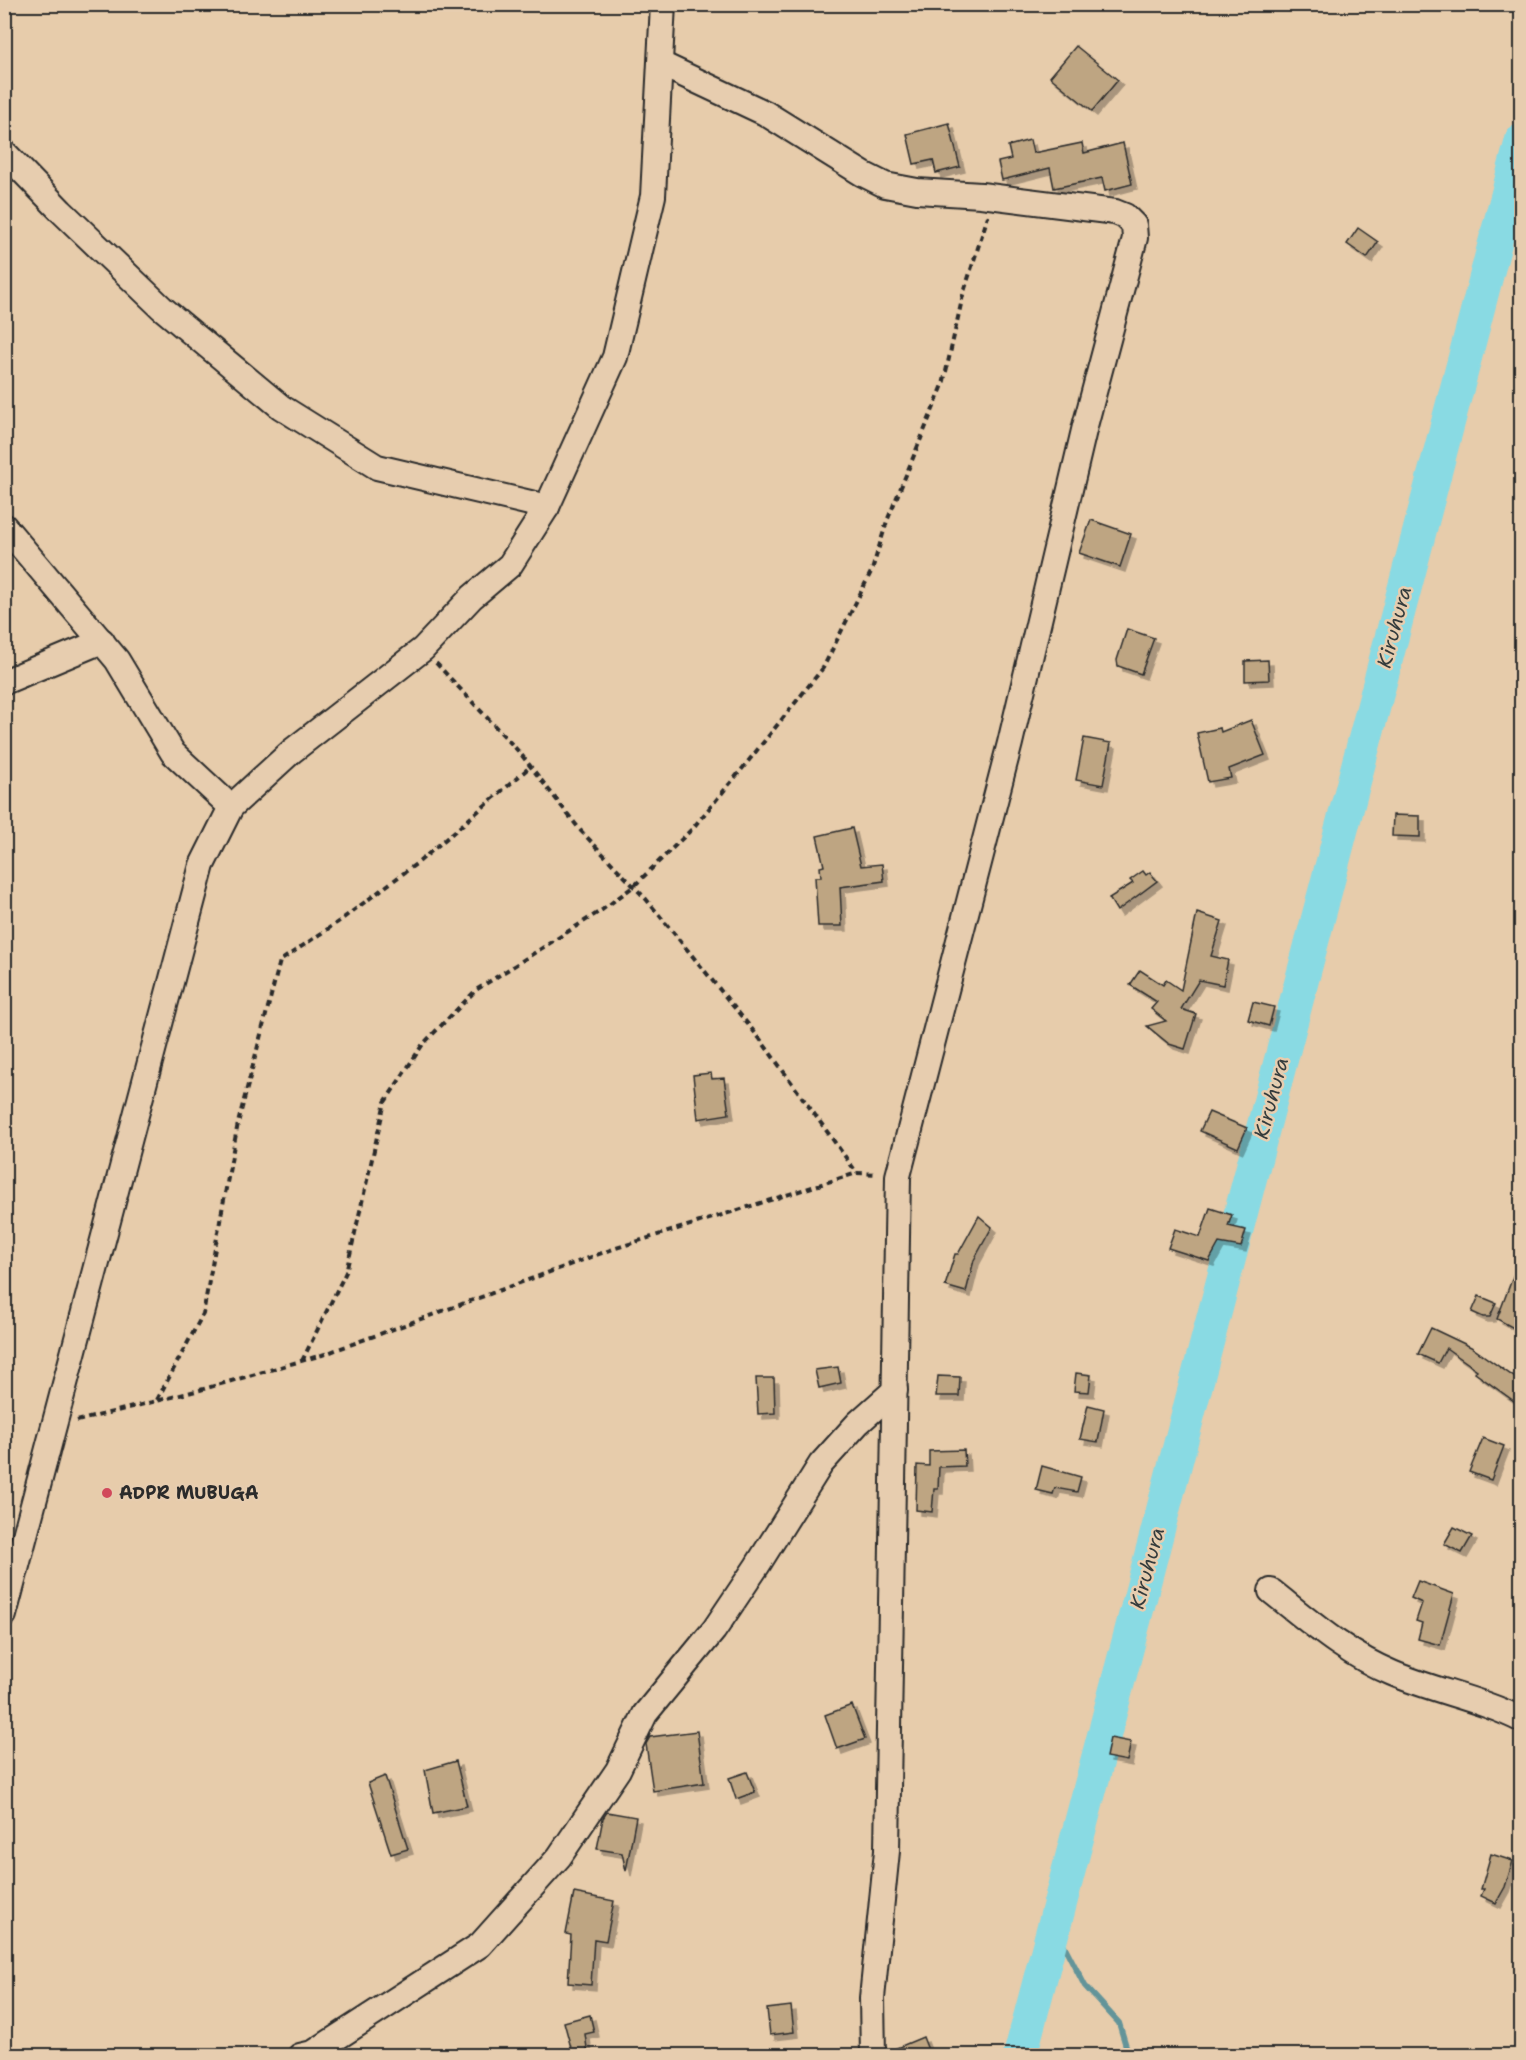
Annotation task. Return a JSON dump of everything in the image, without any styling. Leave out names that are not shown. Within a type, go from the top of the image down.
[{"type":"street","points":[[4,1615],[11,1556],[53,1427],[202,865],[231,807],[292,751],[423,649],[472,597],[510,565],[547,507],[615,357],[653,196],[663,4]]},
{"type":"street","points":[[661,64],[765,113],[863,174],[885,185],[1115,212],[1125,216],[1134,225],[1135,237],[1085,426],[1010,743],[898,1176],[887,1851],[872,1998],[873,2055]]},
{"type":"street","points":[[4,152],[61,211],[162,308],[281,407],[376,467],[547,507]]},
{"type":"street","points":[[4,526],[117,660],[173,753],[231,807]]},
{"type":"street","points":[[4,682],[102,641]]},
{"type":"street","points":[[300,2055],[313,2053],[480,1945],[552,1866],[618,1770],[645,1714],[714,1630],[821,1464],[858,1423],[895,1390]]},
{"type":"street","points":[[1271,1591],[1344,1649],[1391,1673],[1502,1710],[1521,1720]]},
{"type":"path","points":[[302,1360],[346,1272],[385,1102],[423,1044],[476,990],[602,910],[634,886],[692,829],[823,668],[872,570],[887,521],[943,385],[963,295],[994,197]]},
{"type":"path","points":[[423,649],[531,766],[581,831],[634,886],[760,1039],[857,1173]]},
{"type":"path","points":[[156,1401],[203,1314],[238,1123],[280,961],[338,922],[420,861],[531,766]]},
{"type":"path","points":[[53,1427],[322,1355],[613,1249],[857,1173],[898,1176]]},
{"type":"building","points":[[1076,46],[1118,80],[1092,111],[1050,77]]},
{"type":"building","points":[[949,123],[960,167],[936,173],[933,160],[914,164],[907,134]]},
{"type":"building","points":[[1030,140],[1033,153],[1082,143],[1084,153],[1123,143],[1132,184],[1105,191],[1102,178],[1054,188],[1050,168],[1002,180],[998,162],[1011,159],[1008,146]]},
{"type":"building","points":[[1358,228],[1378,242],[1367,258],[1347,244]]},
{"type":"building","points":[[1091,520],[1131,534],[1120,567],[1079,553]]},
{"type":"building","points":[[1127,629],[1154,638],[1141,674],[1118,666],[1117,660]]},
{"type":"building","points":[[1268,660],[1269,680],[1245,681],[1245,661]]},
{"type":"building","points":[[1251,720],[1265,755],[1229,769],[1231,778],[1208,782],[1197,733],[1220,728],[1221,732]]},
{"type":"building","points":[[1084,738],[1111,743],[1103,785],[1076,780]]},
{"type":"building","points":[[1393,815],[1420,816],[1420,837],[1392,836]]},
{"type":"building","points":[[852,828],[861,866],[882,864],[884,881],[840,887],[842,926],[818,926],[815,877],[821,877],[820,867],[824,866],[817,836]]},
{"type":"building","points":[[1143,871],[1146,875],[1150,872],[1157,881],[1117,911],[1109,898],[1133,883],[1130,880]]},
{"type":"building","points":[[1197,913],[1222,921],[1211,956],[1228,960],[1223,985],[1199,980],[1181,1009],[1196,1014],[1185,1049],[1169,1044],[1147,1026],[1166,1021],[1151,1009],[1157,1002],[1130,985],[1140,970],[1163,985],[1166,980],[1181,990]]},
{"type":"building","points":[[1253,1002],[1274,1007],[1269,1026],[1248,1020]]},
{"type":"building","points":[[711,1073],[712,1079],[724,1078],[729,1114],[698,1119],[693,1075]]},
{"type":"building","points":[[1209,1112],[1247,1128],[1238,1148],[1200,1131]]},
{"type":"building","points":[[1210,1208],[1232,1215],[1228,1226],[1246,1230],[1241,1247],[1219,1243],[1209,1261],[1168,1248],[1175,1229],[1200,1237]]},
{"type":"building","points":[[979,1216],[992,1227],[974,1260],[966,1292],[945,1286],[955,1254],[958,1254]]},
{"type":"building","points":[[1521,1258],[1521,1332],[1497,1319]]},
{"type":"building","points":[[1479,1296],[1496,1303],[1490,1317],[1483,1317],[1472,1312]]},
{"type":"building","points":[[1431,1328],[1471,1347],[1521,1382],[1521,1406],[1475,1373],[1477,1370],[1446,1348],[1438,1363],[1418,1354]]},
{"type":"building","points":[[838,1367],[841,1383],[819,1388],[815,1370]]},
{"type":"building","points":[[1076,1373],[1091,1375],[1089,1392],[1074,1391]]},
{"type":"building","points":[[938,1376],[960,1377],[959,1396],[936,1396]]},
{"type":"building","points":[[756,1378],[774,1378],[775,1413],[758,1414]]},
{"type":"building","points":[[1088,1405],[1104,1409],[1098,1442],[1080,1439]]},
{"type":"building","points":[[1483,1438],[1504,1446],[1491,1480],[1469,1472]]},
{"type":"building","points":[[964,1450],[965,1466],[939,1467],[938,1489],[934,1489],[932,1512],[916,1510],[917,1465],[929,1466],[929,1451]]},
{"type":"building","points":[[1042,1466],[1081,1477],[1077,1492],[1055,1488],[1053,1494],[1036,1490]]},
{"type":"building","points":[[1454,1527],[1472,1536],[1462,1553],[1444,1544]]},
{"type":"building","points":[[1418,1581],[1454,1594],[1440,1645],[1418,1639],[1422,1623],[1416,1621],[1422,1603],[1411,1598]]},
{"type":"building","points":[[852,1705],[865,1739],[837,1749],[825,1715]]},
{"type":"building","points":[[697,1731],[704,1783],[653,1791],[646,1744],[650,1737]]},
{"type":"building","points":[[1110,1738],[1131,1742],[1127,1761],[1106,1757]]},
{"type":"building","points":[[456,1761],[467,1806],[433,1813],[425,1770]]},
{"type":"building","points":[[747,1772],[755,1792],[736,1799],[729,1778]]},
{"type":"building","points":[[385,1776],[408,1849],[391,1854],[368,1783]]},
{"type":"building","points":[[607,1812],[636,1817],[626,1871],[622,1853],[597,1849],[603,1818]]},
{"type":"building","points":[[1491,1854],[1513,1861],[1505,1887],[1496,1903],[1481,1896]]},
{"type":"building","points":[[574,1893],[614,1901],[606,1941],[594,1939],[591,1985],[568,1983],[571,1935],[566,1934]]},
{"type":"building","points":[[791,2006],[794,2032],[770,2035],[767,2009]]},
{"type":"building","points":[[590,2015],[594,2032],[585,2034],[588,2055],[573,2055],[564,2022]]},
{"type":"building","points":[[923,2037],[930,2055],[887,2055],[887,2052]]},
{"type":"waterway","name":"Kiruhura","points":[[1020,2056],[1522,140]]},
{"type":"waterway","points":[[1054,1926],[1085,1986],[1119,2023],[1129,2056]]},
{"type":"place","name":"ADPR MUBUGA","points":[[107,1493]]}]
